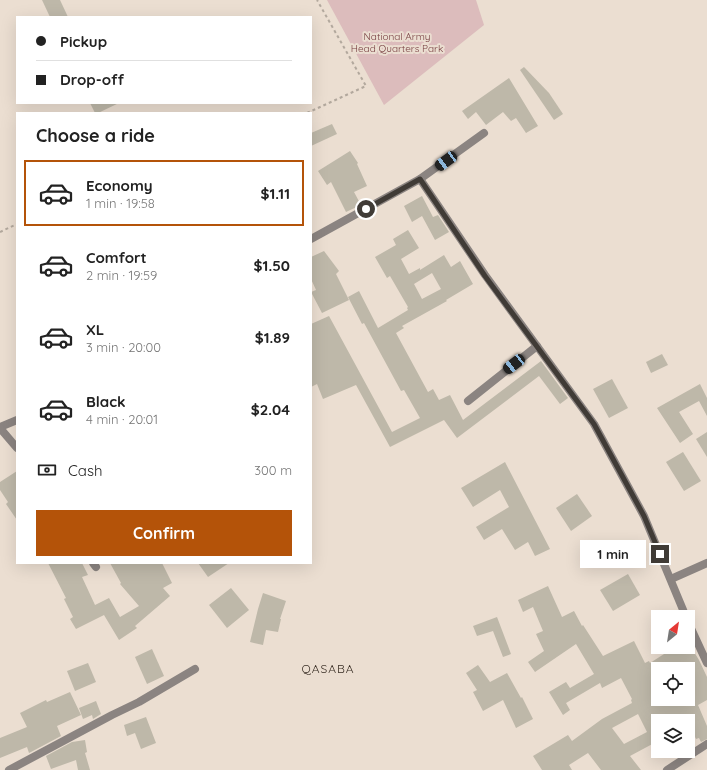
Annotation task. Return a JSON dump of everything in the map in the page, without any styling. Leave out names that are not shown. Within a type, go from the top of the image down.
[{"type":"street","points":[[312,238],[420,179],[484,133]]},
{"type":"street","points":[[420,179],[485,276],[594,424],[644,516],[683,610]]},
{"type":"street","points":[[468,401],[537,346]]},
{"type":"street","points":[[16,420],[0,427],[16,447]]},
{"type":"street","points":[[671,579],[707,563]]},
{"type":"street","points":[[695,637],[707,663]]},
{"type":"street","points":[[9,770],[139,702],[195,669]]},
{"type":"street","points":[[667,770],[707,744]]},
{"type":"path","points":[[308,112],[366,86],[317,0]]},
{"type":"path","points":[[0,232],[16,224]]},
{"type":"green space","name":"National Army Head Quarters Park","points":[[327,0],[476,0],[484,25],[384,105]]},
{"type":"building","points":[[42,0],[60,0],[68,16],[50,16]]},
{"type":"building","points":[[524,67],[549,93],[563,114],[554,120],[520,70]]},
{"type":"building","points":[[509,78],[538,126],[526,133],[516,118],[511,121],[503,112],[486,125],[476,112],[468,119],[462,111]]},
{"type":"building","points":[[90,104],[117,104],[100,112],[94,112]]},
{"type":"building","points":[[332,124],[337,134],[312,146],[312,133]]},
{"type":"building","points":[[350,151],[358,163],[357,164],[367,186],[354,192],[361,205],[346,212],[331,182],[327,185],[318,171]]},
{"type":"building","points":[[422,196],[433,217],[438,215],[449,232],[435,240],[422,216],[412,222],[404,206]]},
{"type":"building","points":[[408,230],[419,248],[401,259],[409,274],[420,268],[420,270],[444,255],[451,267],[460,261],[473,284],[446,300],[447,301],[402,326],[404,328],[396,333],[428,392],[433,389],[439,400],[450,395],[463,420],[541,361],[568,398],[560,404],[539,376],[457,438],[444,420],[390,447],[356,385],[323,399],[317,384],[312,386],[312,324],[329,316],[392,432],[420,418],[404,390],[401,391],[348,297],[359,291],[378,328],[408,310],[408,307],[390,276],[387,278],[375,257],[396,245],[393,239]],"holes":[[[432,273],[441,289],[422,299],[414,284]]]},
{"type":"building","points":[[324,251],[339,271],[336,274],[349,300],[322,313],[312,294],[312,292],[316,290],[312,281],[312,257]]},
{"type":"building","points":[[662,354],[668,365],[651,373],[646,362]]},
{"type":"building","points":[[612,379],[628,408],[609,418],[593,389]]},
{"type":"building","points":[[700,384],[707,398],[707,416],[699,401],[679,412],[693,434],[680,443],[657,408]]},
{"type":"building","points":[[707,432],[707,457],[696,439]]},
{"type":"building","points":[[683,452],[701,481],[684,491],[666,462]]},
{"type":"building","points":[[505,462],[550,549],[535,556],[528,542],[515,550],[502,529],[484,540],[476,527],[509,507],[500,490],[473,507],[461,488]]},
{"type":"building","points":[[16,472],[16,519],[6,504],[8,502],[0,490],[0,482]]},
{"type":"building","points":[[577,494],[592,516],[571,531],[556,508]]},
{"type":"building","points":[[49,564],[82,564],[88,575],[82,577],[95,605],[109,598],[120,617],[139,606],[120,584],[121,583],[111,564],[162,564],[172,583],[163,588],[170,596],[135,626],[137,628],[119,640],[104,615],[76,629],[70,619],[73,617],[64,599],[66,598]]},
{"type":"building","points":[[199,564],[228,564],[208,577]]},
{"type":"building","points":[[628,574],[640,595],[613,611],[600,590]]},
{"type":"building","points":[[548,586],[562,617],[574,611],[582,626],[583,625],[603,656],[634,641],[645,663],[649,661],[651,662],[651,706],[695,706],[695,662],[652,662],[664,654],[695,654],[707,677],[707,700],[698,705],[707,726],[707,739],[701,742],[699,738],[696,739],[695,737],[695,714],[651,714],[651,745],[630,756],[641,770],[601,770],[588,753],[569,765],[572,770],[542,770],[533,756],[568,735],[572,741],[602,719],[632,703],[632,699],[621,678],[602,688],[600,683],[566,703],[570,710],[563,715],[549,692],[566,682],[570,688],[594,674],[576,644],[535,672],[528,662],[544,651],[536,634],[543,631],[533,607],[523,612],[518,600]],"holes":[[[638,714],[647,732],[624,744],[612,728]]]},
{"type":"building","points":[[231,588],[249,610],[227,628],[209,605]]},
{"type":"building","points":[[263,593],[286,601],[280,619],[278,632],[266,630],[263,645],[250,642]]},
{"type":"building","points":[[497,617],[511,654],[503,657],[493,631],[477,636],[473,626]]},
{"type":"building","points":[[152,649],[164,676],[147,684],[135,657]]},
{"type":"building","points":[[88,663],[96,682],[75,691],[67,671]]},
{"type":"building","points":[[478,665],[490,682],[507,673],[521,698],[522,697],[533,719],[516,728],[503,700],[483,711],[473,692],[477,690],[466,673]]},
{"type":"building","points":[[70,692],[81,715],[57,726],[61,736],[29,753],[27,747],[0,758],[0,738],[27,727],[20,713],[46,700],[47,702]]},
{"type":"building","points":[[96,701],[101,714],[93,719],[92,715],[83,719],[79,708]]},
{"type":"building","points":[[146,717],[156,743],[141,749],[135,733],[127,736],[124,725]]},
{"type":"building","points":[[85,740],[87,752],[85,753],[90,770],[78,770],[76,760],[51,769],[46,756],[72,742]]},
{"type":"district","name":"QASABA","points":[[328,669]]},
{"type":"route","points":[[366,209],[420,179],[485,276],[594,424],[644,516],[660,554]]}]
